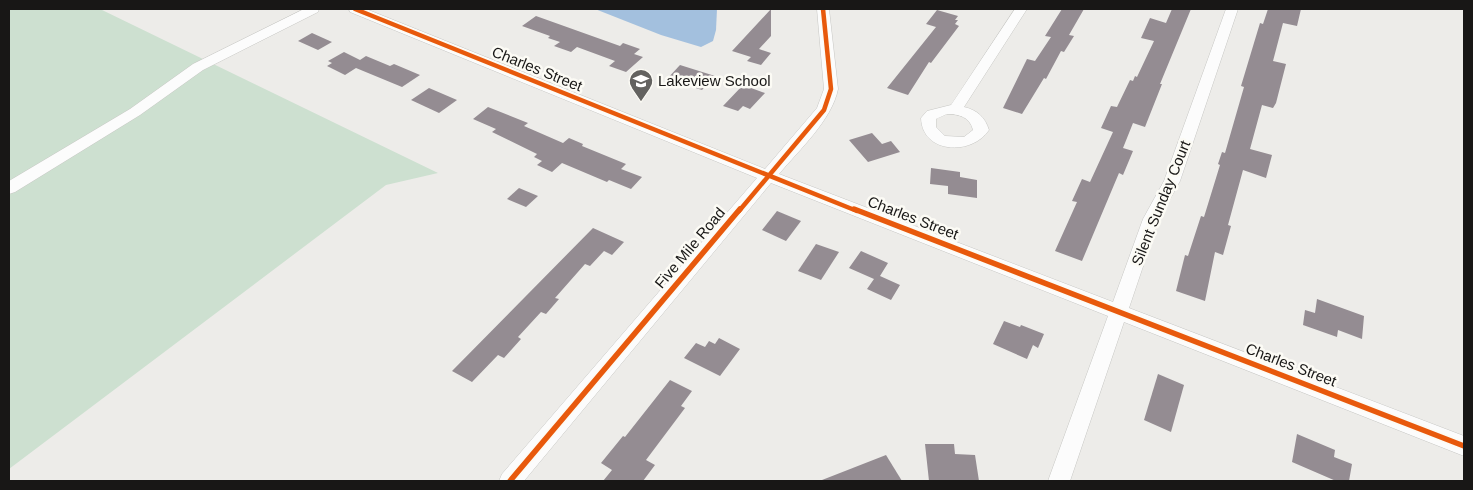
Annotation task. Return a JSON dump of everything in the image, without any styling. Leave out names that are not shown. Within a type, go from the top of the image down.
[{"type":"street","points":[[9,188],[135,112],[198,67],[313,9]]},
{"type":"street","name":"Charles Street","points":[[355,9],[768,176],[1464,446]]},
{"type":"street","name":"Five Mile Road","points":[[510,481],[821,115],[829,99],[831,89],[823,9]]},
{"type":"street","points":[[955,109],[1021,9]]},
{"type":"street","name":"Silent Sunday Court","points":[[1059,481],[1120,312],[1151,219],[1172,181],[1232,9]]},
{"type":"green space","points":[[9,9],[100,9],[438,173],[386,185],[9,469]]},
{"type":"water","points":[[595,9],[717,9],[716,30],[713,41],[701,47],[661,35]]},
{"type":"building","points":[[771,9],[771,36],[759,49],[771,53],[761,65],[747,61],[751,57],[732,51]]},
{"type":"building","points":[[1062,9],[1084,9],[1069,35],[1074,36],[1064,52],[1061,51],[1046,79],[1044,78],[1022,114],[1003,108],[1027,59],[1035,61],[1051,37],[1045,36]]},
{"type":"building","points":[[1172,9],[1191,9],[1160,84],[1162,84],[1145,127],[1133,123],[1123,148],[1133,151],[1123,175],[1119,173],[1082,261],[1055,251],[1077,202],[1072,201],[1082,179],[1090,182],[1113,132],[1101,128],[1111,106],[1117,107],[1130,80],[1133,81],[1135,76],[1137,77],[1154,41],[1141,38],[1150,18],[1166,23]]},
{"type":"building","points":[[1268,9],[1301,9],[1297,26],[1283,23],[1273,61],[1286,64],[1276,103],[1273,108],[1262,105],[1250,149],[1272,155],[1266,178],[1243,170],[1228,225],[1231,226],[1223,255],[1215,252],[1205,301],[1176,291],[1185,255],[1188,256],[1201,216],[1204,217],[1220,165],[1218,164],[1222,152],[1225,153],[1244,87],[1241,86],[1260,23],[1263,24]]},
{"type":"building","points":[[937,10],[958,16],[955,24],[959,26],[931,63],[929,62],[908,95],[887,88],[936,27],[926,24]]},
{"type":"building","points":[[536,16],[620,46],[623,43],[640,49],[634,54],[643,57],[626,72],[609,66],[615,61],[577,47],[571,52],[554,46],[560,42],[548,38],[550,36],[522,26]]},
{"type":"building","points":[[312,33],[332,42],[318,50],[298,41]]},
{"type":"building","points":[[344,52],[360,60],[366,56],[390,66],[394,64],[420,75],[402,87],[356,68],[345,75],[327,66],[332,63],[328,61]]},
{"type":"building","points":[[680,65],[715,76],[702,90],[667,79]]},
{"type":"building","points":[[743,85],[765,93],[750,109],[743,106],[738,111],[723,106]]},
{"type":"building","points":[[429,88],[457,100],[439,113],[411,100]]},
{"type":"building","points":[[488,107],[528,123],[524,126],[563,143],[569,138],[583,144],[582,146],[626,164],[621,169],[642,177],[631,189],[609,180],[607,182],[562,163],[552,172],[537,165],[542,161],[534,157],[537,154],[492,132],[496,129],[473,119]]},
{"type":"building","points":[[872,133],[882,144],[891,141],[900,152],[868,162],[849,140]]},
{"type":"building","points":[[931,168],[960,172],[960,177],[977,180],[977,198],[948,194],[948,186],[930,184]]},
{"type":"building","points":[[519,188],[538,196],[526,207],[507,199]]},
{"type":"building","points":[[777,211],[801,221],[786,241],[762,230]]},
{"type":"building","points":[[593,228],[624,242],[612,255],[604,251],[590,266],[585,264],[555,298],[559,299],[546,314],[541,312],[518,337],[521,339],[504,358],[498,355],[472,382],[452,371]]},
{"type":"building","points":[[816,244],[839,252],[821,280],[798,271]]},
{"type":"building","points":[[861,251],[888,263],[880,276],[900,285],[891,300],[867,289],[874,279],[849,268]]},
{"type":"building","points":[[1317,299],[1364,316],[1362,339],[1338,330],[1337,337],[1303,325],[1305,310],[1315,313]]},
{"type":"building","points":[[1004,321],[1044,334],[1038,348],[1033,345],[1027,359],[993,344]]},
{"type":"building","points":[[719,338],[740,349],[720,376],[684,358],[696,343],[705,347],[709,341],[715,344]]},
{"type":"building","points":[[1158,374],[1184,385],[1171,432],[1144,420]]},
{"type":"building","points":[[670,380],[692,391],[681,406],[685,408],[646,460],[655,465],[643,481],[603,481],[612,470],[601,463],[623,436],[625,437]]},
{"type":"building","points":[[1297,434],[1335,450],[1334,457],[1352,464],[1349,481],[1336,481],[1292,462]]},
{"type":"building","points":[[925,444],[954,444],[955,454],[975,455],[979,481],[929,481]]},
{"type":"building","points":[[886,455],[902,481],[822,481],[822,480]]},
{"type":"cycle path","points":[[355,9],[768,176],[1464,446]]},
{"type":"cycle path","points":[[510,481],[824,110],[831,89],[823,9]]},
{"type":"place","name":"Lakeview School","points":[[641,102]]}]
